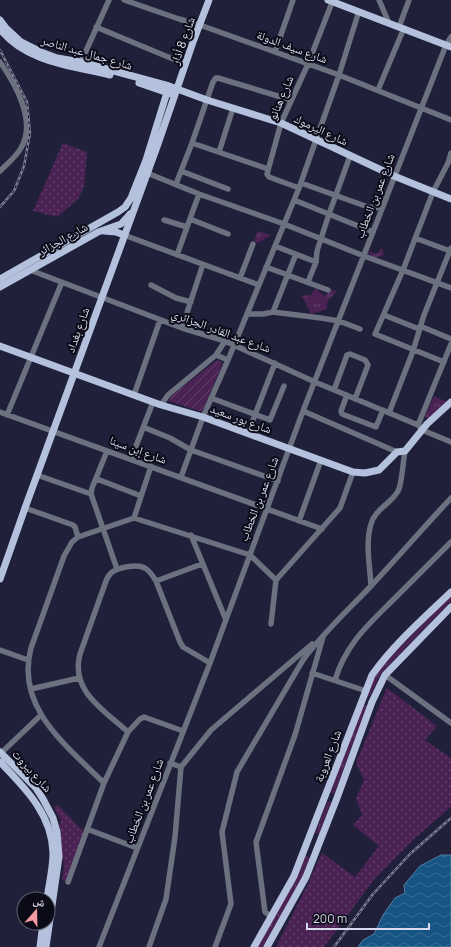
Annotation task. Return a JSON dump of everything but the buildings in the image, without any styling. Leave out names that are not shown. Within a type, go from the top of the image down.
[{"type":"main road","name":"شارع 8 أذار","points":[[177,92],[185,64],[209,0]]},
{"type":"main road","points":[[331,1],[449,46]]},
{"type":"main road","name":"شارع جمال عبد الناصر","points":[[0,20],[13,36],[31,48],[57,58],[81,62],[177,92]]},
{"type":"main road","name":"شارع جمال عبد الناصر","points":[[0,29],[18,46],[41,58],[168,89]]},
{"type":"main road","name":"شارع بغداد","points":[[0,579],[2,567],[25,508],[124,235],[131,206],[168,89]]},
{"type":"main road","name":"شارع بغداد","points":[[131,206],[147,173],[177,92]]},
{"type":"main road","name":"شارع اليرموك","points":[[177,92],[281,123],[394,176],[451,199]]},
{"type":"main road","name":"شارع الجزائر","points":[[0,287],[98,232],[121,224],[129,215],[131,206]]},
{"type":"main road","name":"شارع الجزائر","points":[[0,279],[106,218],[131,206]]},
{"type":"main road","points":[[98,232],[112,231],[124,235]]},
{"type":"main road","points":[[24,266],[30,270]]},
{"type":"main road","name":"شارع بور سعيد","points":[[0,346],[74,374],[161,405],[203,417],[353,472],[378,470],[397,452]]},
{"type":"main road","points":[[397,452],[405,451],[420,427],[451,402]]},
{"type":"main road","name":"شارع العروبة","points":[[254,947],[294,876],[372,676],[381,663],[451,592]]},
{"type":"main road","name":"شارع العروبة","points":[[266,947],[306,877],[372,702],[385,675],[451,607]]},
{"type":"main road","points":[[362,699],[372,702]]},
{"type":"main road","name":"شارع بيروت","points":[[1,753],[36,788],[48,824],[53,853],[48,891]]},
{"type":"main road","name":"شارع بيروت","points":[[0,762],[27,790],[40,800],[53,818],[57,832],[59,847],[58,864],[46,947]]},
{"type":"main road","points":[[326,793],[337,798]]},
{"type":"main road","points":[[304,850],[314,854]]},
{"type":"main road","points":[[40,947],[42,931]]},
{"type":"street","points":[[81,62],[109,0]]},
{"type":"street","name":"شارع سيف الدولة","points":[[124,0],[179,20],[200,25],[339,75],[451,120]]},
{"type":"street","points":[[275,52],[293,0]]},
{"type":"street","points":[[379,0],[390,23]]},
{"type":"street","points":[[378,90],[401,28],[409,0]]},
{"type":"street","name":"شارع هنانو","points":[[268,169],[281,123],[308,64],[331,1]]},
{"type":"street","points":[[181,477],[203,417],[248,314],[300,186],[339,75],[359,11]]},
{"type":"street","points":[[96,27],[185,64]]},
{"type":"street","name":"شارع عمر بن الخطاب","points":[[99,947],[210,663],[303,411],[394,176],[421,108],[449,46],[451,37]]},
{"type":"street","points":[[0,62],[11,77],[24,109],[26,129],[26,136],[22,147],[0,171]]},
{"type":"street","points":[[176,184],[213,82],[216,78],[291,100]]},
{"type":"street","points":[[219,152],[233,108]]},
{"type":"street","points":[[192,143],[268,169],[267,174],[269,177],[368,207],[382,208]]},
{"type":"street","points":[[444,362],[376,335],[433,192],[448,165],[451,153]]},
{"type":"street","points":[[308,282],[316,262],[317,251],[328,214],[350,156]]},
{"type":"street","points":[[181,171],[228,189]]},
{"type":"street","points":[[147,173],[199,194],[284,224],[364,256],[451,288]]},
{"type":"street","points":[[177,255],[199,194]]},
{"type":"street","points":[[294,200],[373,232]]},
{"type":"street","points":[[190,219],[228,234]]},
{"type":"street","points":[[164,220],[187,228]]},
{"type":"street","points":[[124,235],[259,285]]},
{"type":"street","points":[[389,413],[437,282],[450,253],[415,238]]},
{"type":"street","points":[[240,278],[253,244]]},
{"type":"street","points":[[275,246],[316,262]]},
{"type":"street","points":[[273,312],[296,254]]},
{"type":"street","points":[[182,328],[203,264]]},
{"type":"street","points":[[266,267],[328,290]]},
{"type":"street","name":"شارع عبد القادر الجزائري","points":[[30,270],[160,320],[225,341],[315,382],[383,410],[451,442]]},
{"type":"street","points":[[6,415],[62,282]]},
{"type":"street","points":[[151,285],[176,298],[190,302]]},
{"type":"street","points":[[248,314],[273,312],[339,321],[360,329]]},
{"type":"street","points":[[384,315],[451,339]]},
{"type":"street","points":[[134,395],[160,320]]},
{"type":"street","points":[[161,405],[168,395],[216,356],[225,341]]},
{"type":"street","points":[[420,427],[451,344]]},
{"type":"street","points":[[334,390],[347,355],[350,354],[365,360],[368,365],[355,399]]},
{"type":"street","points":[[216,356],[228,360]]},
{"type":"street","points":[[248,433],[275,363]]},
{"type":"street","points":[[211,398],[270,420],[284,386]]},
{"type":"street","points":[[347,395],[341,411],[342,414],[376,427],[383,410]]},
{"type":"street","points":[[131,459],[153,402]]},
{"type":"street","points":[[303,411],[397,452]]},
{"type":"street","name":"شارع إبن سينا","points":[[0,412],[322,529]]},
{"type":"street","points":[[143,427],[170,438],[191,450],[278,481]]},
{"type":"street","points":[[107,451],[91,494],[117,569]]},
{"type":"street","points":[[371,586],[368,552],[371,523],[375,514],[394,497],[399,490],[405,451]]},
{"type":"street","points":[[299,520],[321,460]]},
{"type":"street","points":[[134,518],[151,466]]},
{"type":"street","points":[[271,624],[276,580],[340,508],[353,472]]},
{"type":"street","points":[[37,475],[91,494]]},
{"type":"street","points":[[97,479],[141,496]]},
{"type":"street","points":[[149,947],[166,899],[175,837],[182,767],[211,730],[323,635],[371,586],[451,498]]},
{"type":"street","points":[[25,508],[72,525],[75,527],[78,537]]},
{"type":"street","points":[[104,783],[60,738],[41,715],[31,689],[28,660],[64,556],[72,542],[78,537],[134,518],[250,555],[276,580]]},
{"type":"street","points":[[191,535],[226,620]]},
{"type":"street","points":[[335,680],[345,654],[361,631],[451,542]]},
{"type":"street","points":[[156,581],[202,564]]},
{"type":"street","points":[[128,732],[90,698],[79,678],[78,664],[80,654],[108,577],[111,573],[117,569],[138,566],[144,568],[150,573],[156,581],[183,647],[210,663]]},
{"type":"street","points":[[272,917],[265,912],[256,842],[295,735],[323,635]]},
{"type":"street","points":[[215,947],[231,904],[222,832],[237,772],[303,660],[323,635]]},
{"type":"street","points":[[0,650],[28,660]]},
{"type":"street","points":[[312,673],[366,691]]},
{"type":"street","points":[[385,675],[451,723]]},
{"type":"street","points":[[31,689],[79,678]]},
{"type":"street","points":[[1,753],[41,715]]},
{"type":"street","points":[[68,882],[104,783],[128,732],[140,719],[144,717],[183,731]]},
{"type":"street","points":[[170,763],[182,767]]},
{"type":"street","points":[[87,829],[137,848]]},
{"type":"green space","points":[[63,143],[87,152],[84,187],[78,199],[57,217],[33,211]]},
{"type":"green space","points":[[258,231],[271,235],[258,243],[254,241]]},
{"type":"green space","points":[[382,248],[384,255],[373,258],[367,251],[376,254]]},
{"type":"green space","points":[[315,288],[325,296],[331,290],[337,291],[327,302],[327,309],[311,314],[302,296],[311,295]]},
{"type":"green space","points":[[217,360],[223,363],[202,412],[169,401],[170,397]]},
{"type":"green space","points":[[434,396],[447,402],[429,418],[426,418],[425,416]]},
{"type":"green space","points":[[451,595],[451,601],[384,670],[370,696],[367,697],[373,680],[386,662]]},
{"type":"green space","points":[[387,688],[437,726],[425,740],[451,758],[451,807],[414,839],[376,877],[324,947],[276,947],[322,853],[355,877],[379,846],[353,825],[362,815],[356,798],[364,780],[356,763]]},
{"type":"green space","points":[[363,705],[367,706],[334,794],[330,792]]},
{"type":"green space","points":[[328,801],[331,802],[319,834],[315,833]]},
{"type":"green space","points":[[58,805],[84,832],[68,882],[62,880],[64,865],[57,832],[61,820],[54,808]]},
{"type":"green space","points":[[305,855],[310,858],[303,876],[263,947],[257,947]]},
{"type":"water","points":[[441,855],[451,855],[451,947],[358,947],[363,940],[374,934],[383,915],[395,898],[405,893],[404,885],[420,866]]},
{"type":"railway","points":[[0,50],[27,102],[30,133],[24,166],[14,191],[0,207]]},
{"type":"railway","points":[[334,947],[373,894],[410,854],[451,818]]}]
